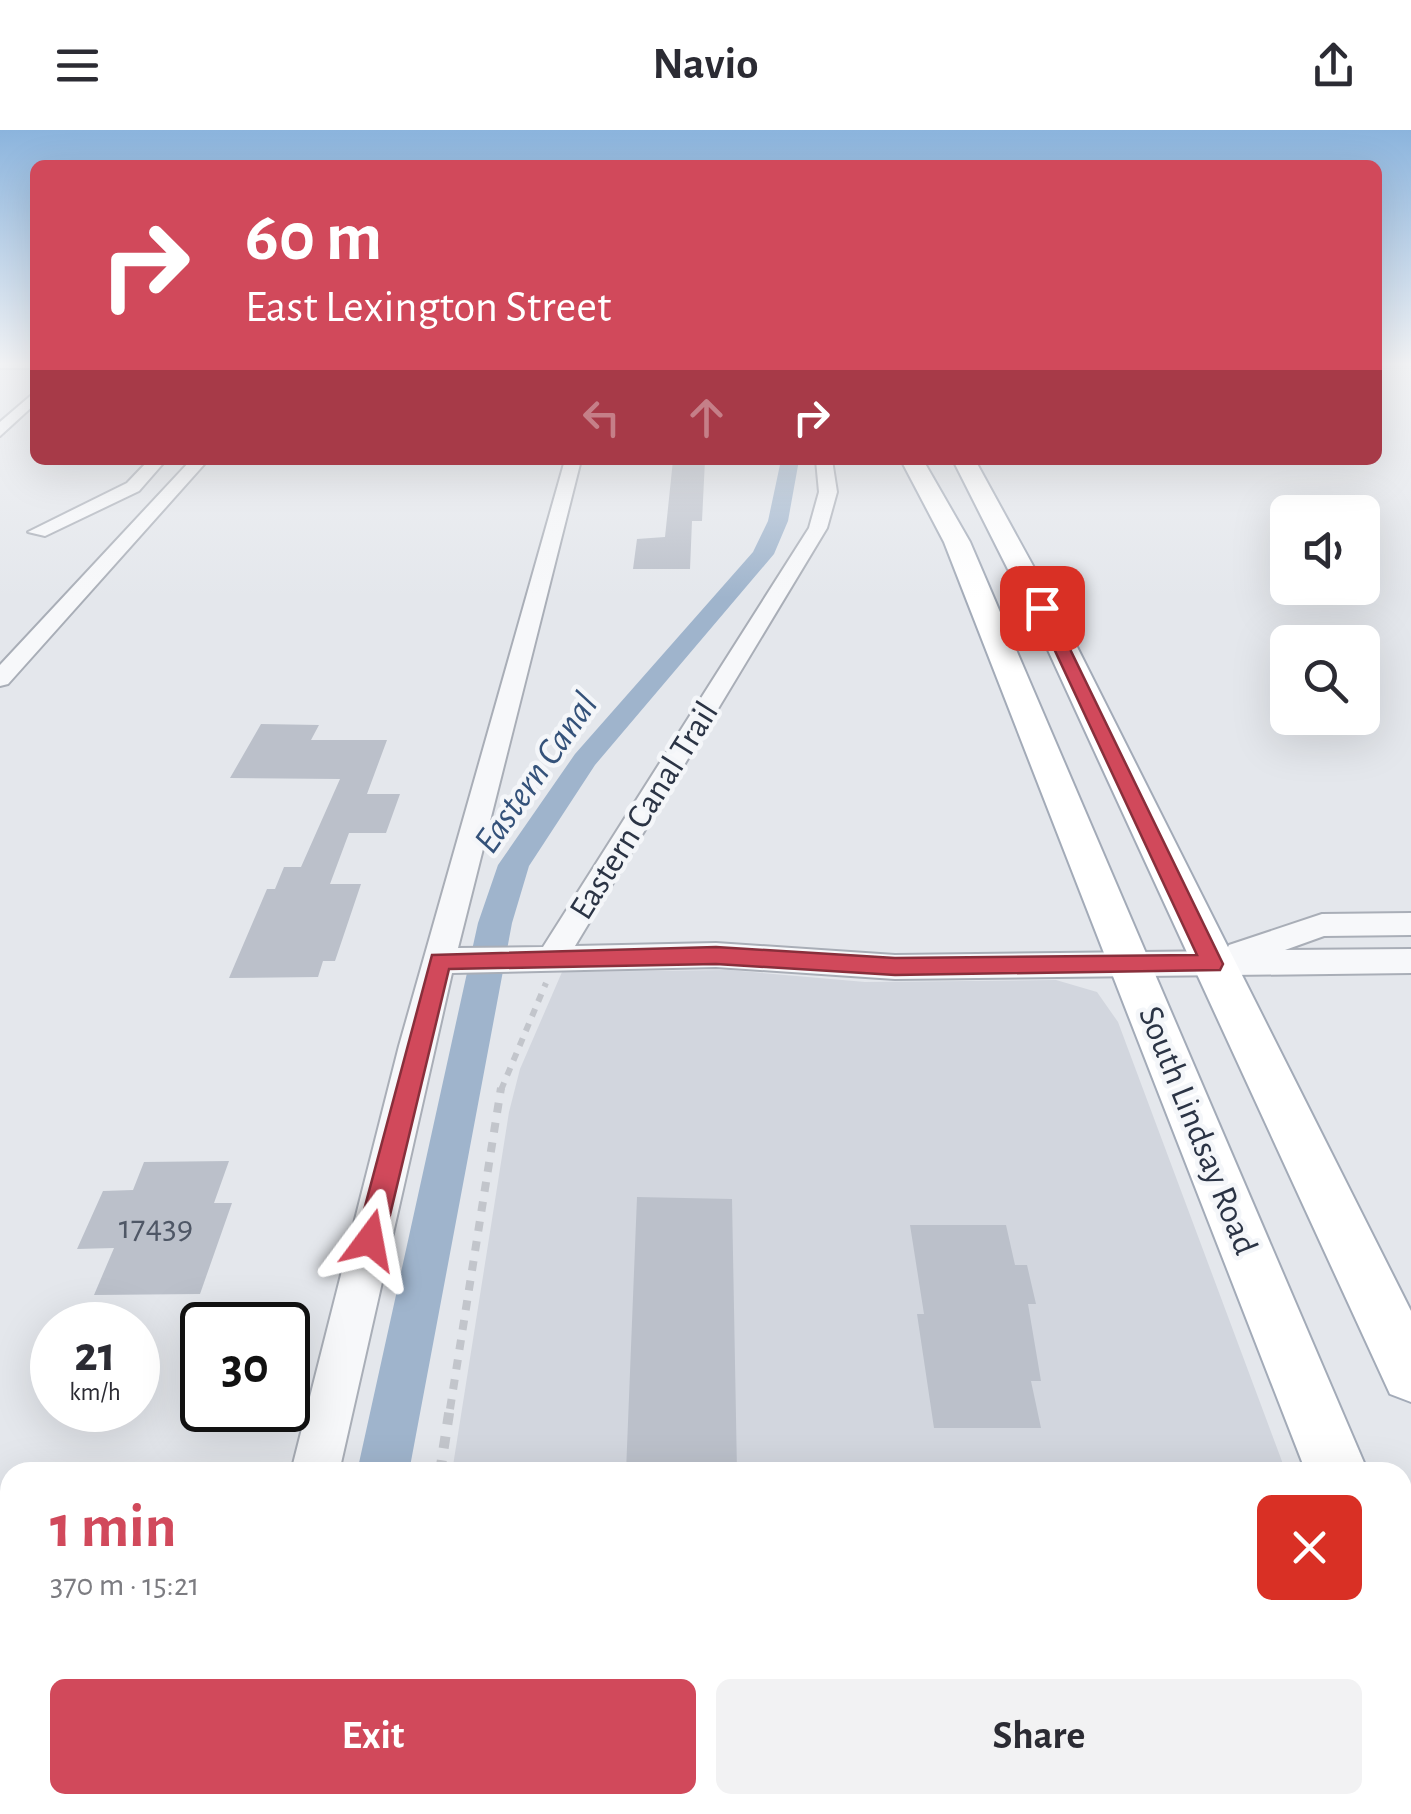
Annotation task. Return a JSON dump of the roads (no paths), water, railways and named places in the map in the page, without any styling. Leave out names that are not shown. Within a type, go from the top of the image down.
[{"type":"main road","name":"South Lindsay Road","points":[[915,465],[957,542],[1332,1462]]},
{"type":"main road","points":[[967,465],[1057,637],[1411,1373]]},
{"type":"street","points":[[38,532],[133,487],[153,465]]},
{"type":"street","points":[[0,680],[195,465]]},
{"type":"street","points":[[318,1462],[452,960],[572,465]]},
{"type":"street","name":"Eastern Canal Trail","points":[[544,958],[561,940],[811,542],[826,504],[824,465]]},
{"type":"street","points":[[1212,964],[1322,925],[1411,924]]},
{"type":"street","points":[[452,960],[716,955],[895,967],[1411,961]]},
{"type":"waterway","name":"Eastern Canal","points":[[385,1462],[495,923],[514,865],[585,760],[763,554],[778,521],[789,465]]}]
